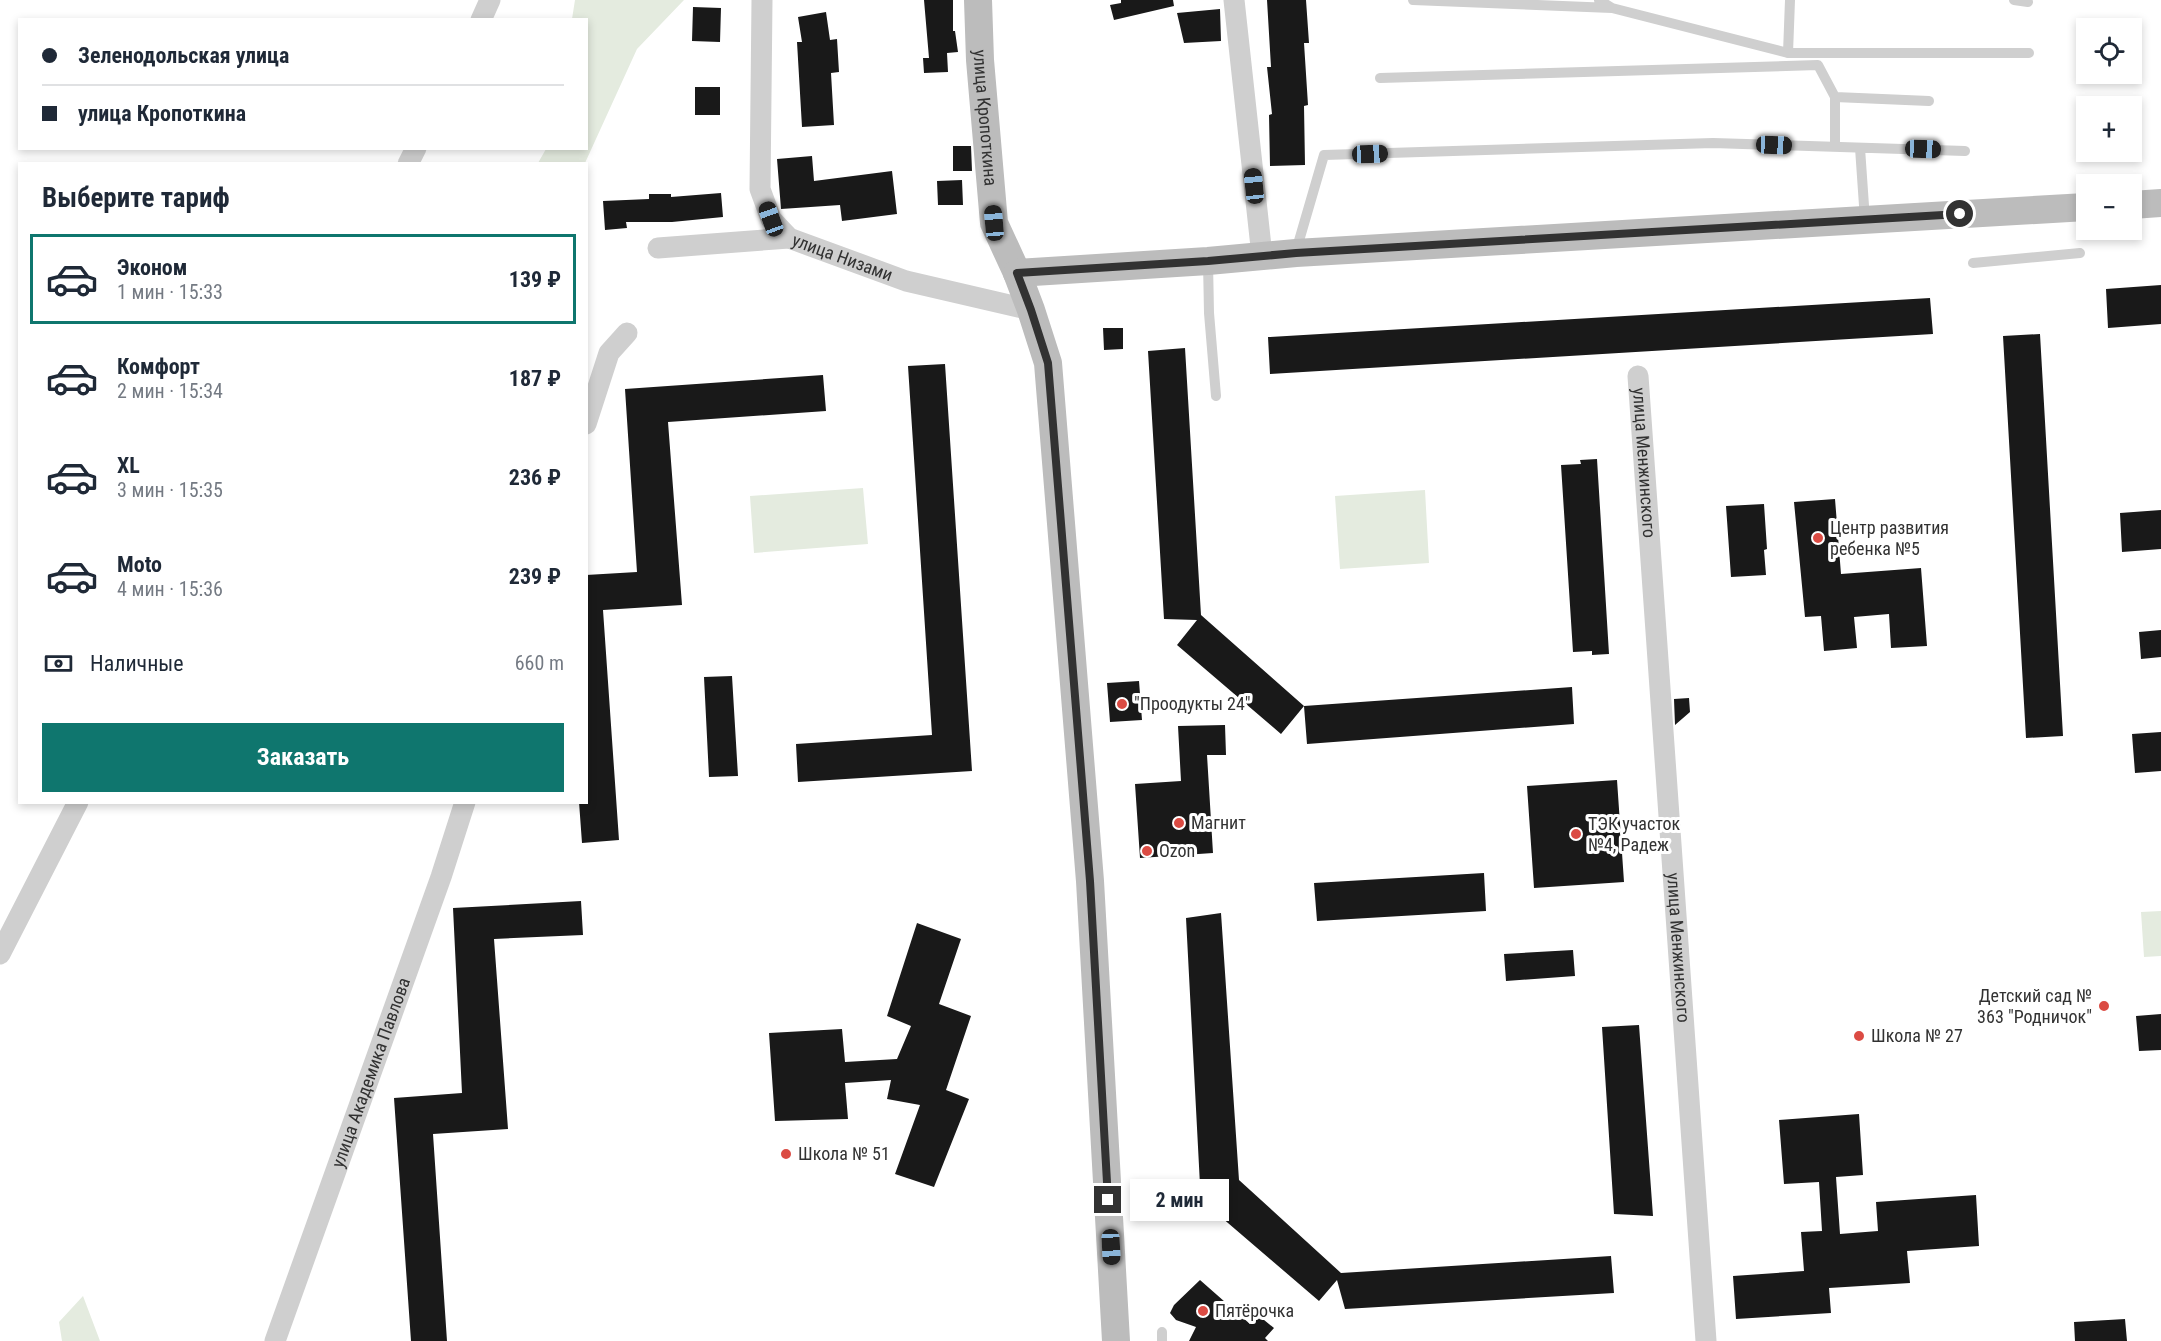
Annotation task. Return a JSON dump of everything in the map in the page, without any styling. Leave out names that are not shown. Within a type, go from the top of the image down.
[{"type":"street","points":[[482,18],[490,0]]},
{"type":"street","name":"улица Низами","points":[[762,0],[760,189],[771,219],[789,238],[906,281],[1031,310]]},
{"type":"street","name":"улица Кропоткина","points":[[978,0],[980,60],[994,223],[1017,273],[1048,363],[1090,881],[1116,1341]]},
{"type":"street","points":[[1234,0],[1262,256]]},
{"type":"street","points":[[2142,204],[2161,203]]},
{"type":"street","points":[[1017,273],[1296,253],[2076,208]]},
{"type":"street","points":[[658,248],[789,238]]},
{"type":"street","points":[[588,418],[609,353],[627,333]]},
{"type":"street","name":"улица Менжинского","points":[[1638,376],[1706,1341]]},
{"type":"street","points":[[0,954],[77,804]]},
{"type":"street","name":"улица Академика Павлова","points":[[275,1341],[441,877],[464,804]]},
{"type":"lane","points":[[1413,0],[1612,8],[1788,53],[2029,53]]},
{"type":"lane","points":[[1599,0],[1612,8]]},
{"type":"lane","points":[[1788,53],[1790,0]]},
{"type":"lane","points":[[2014,0],[2028,2]]},
{"type":"lane","points":[[1380,78],[1818,65],[1835,97],[1835,147]]},
{"type":"lane","points":[[1835,97],[1929,101]]},
{"type":"lane","points":[[1296,253],[1324,156],[1713,143],[1965,151]]},
{"type":"lane","points":[[1860,147],[1865,220]]},
{"type":"lane","points":[[1974,263],[2080,253]]},
{"type":"lane","points":[[1208,261],[1209,313],[1216,396]]},
{"type":"lane","points":[[1104,1341],[1116,1341]]},
{"type":"shaded area","points":[[575,0],[684,0],[637,49],[585,162],[539,162],[545,150],[588,150],[588,18],[572,18]]},
{"type":"shaded area","points":[[863,488],[868,544],[754,553],[750,496]]},
{"type":"shaded area","points":[[1425,490],[1429,563],[1340,569],[1335,496]]},
{"type":"shaded area","points":[[2161,911],[2161,956],[2144,957],[2141,912]]},
{"type":"shaded area","points":[[83,1296],[100,1341],[62,1341],[59,1322]]},
{"type":"building","points":[[924,0],[953,0],[953,31],[955,31],[958,52],[947,53],[948,72],[924,73],[923,58],[929,58]]},
{"type":"building","points":[[1121,0],[1173,0],[1174,6],[1114,20],[1110,5],[1121,3]]},
{"type":"building","points":[[1267,0],[1306,0],[1309,43],[1304,43],[1308,105],[1304,106],[1305,165],[1270,166],[1269,115],[1272,114],[1267,67],[1271,67]]},
{"type":"building","points":[[693,7],[721,8],[720,42],[692,41]]},
{"type":"building","points":[[1220,9],[1221,41],[1184,43],[1177,13]]},
{"type":"building","points":[[826,12],[830,40],[837,39],[839,72],[831,73],[834,125],[802,127],[797,42],[802,42],[798,17]]},
{"type":"building","points":[[695,87],[720,87],[720,115],[695,115]]},
{"type":"building","points":[[953,146],[971,146],[972,171],[953,171]]},
{"type":"building","points":[[812,156],[814,181],[892,171],[897,214],[842,221],[840,205],[781,209],[777,159]]},
{"type":"building","points":[[962,180],[963,205],[938,205],[937,181]]},
{"type":"building","points":[[721,193],[723,217],[672,222],[626,222],[627,228],[605,230],[603,201],[649,199],[649,194],[671,194],[671,197]]},
{"type":"building","points":[[2161,285],[2161,324],[2108,328],[2106,289]]},
{"type":"building","points":[[1930,298],[1933,334],[1270,374],[1268,337]]},
{"type":"building","points":[[1103,328],[1123,328],[1123,349],[1104,350]]},
{"type":"building","points":[[2040,334],[2063,736],[2026,738],[2003,336]]},
{"type":"building","points":[[1185,348],[1201,615],[1304,706],[1281,734],[1177,645],[1197,620],[1164,619],[1148,351]]},
{"type":"building","points":[[945,364],[972,771],[798,782],[796,744],[932,735],[908,366]]},
{"type":"building","points":[[823,375],[826,411],[668,422],[682,605],[603,610],[619,840],[582,843],[579,804],[588,804],[588,575],[637,572],[625,389]]},
{"type":"building","points":[[1597,459],[1609,654],[1592,655],[1592,651],[1573,652],[1561,465],[1581,464],[1580,460]]},
{"type":"building","points":[[1835,499],[1841,574],[1921,568],[1927,646],[1891,648],[1889,614],[1854,617],[1857,648],[1824,651],[1821,616],[1805,617],[1794,502]]},
{"type":"building","points":[[1764,504],[1766,575],[1731,577],[1726,506]]},
{"type":"building","points":[[2161,510],[2161,549],[2122,552],[2120,513]]},
{"type":"building","points":[[2161,630],[2161,657],[2141,659],[2139,632]]},
{"type":"building","points":[[732,676],[738,776],[709,777],[704,677]]},
{"type":"building","points":[[1139,681],[1142,720],[1110,722],[1107,683]]},
{"type":"building","points":[[1572,687],[1574,724],[1307,744],[1304,706]]},
{"type":"building","points":[[1689,698],[1690,712],[1675,725],[1674,699]]},
{"type":"building","points":[[1225,725],[1226,755],[1207,755],[1213,853],[1140,858],[1135,784],[1181,781],[1178,726]]},
{"type":"building","points":[[2161,732],[2161,771],[2135,773],[2132,734]]},
{"type":"building","name":"ТЭК участок №4, Радеж","points":[[1617,780],[1624,882],[1534,888],[1527,786]]},
{"type":"building","points":[[1484,873],[1486,911],[1317,921],[1314,883]]},
{"type":"building","points":[[581,901],[583,935],[494,939],[508,1129],[433,1134],[447,1341],[411,1341],[394,1098],[462,1093],[453,908]]},
{"type":"building","points":[[1221,913],[1239,1180],[1341,1273],[1611,1256],[1614,1293],[1345,1309],[1337,1280],[1319,1301],[1214,1211],[1228,1186],[1200,1185],[1186,918]]},
{"type":"building","points":[[917,923],[961,939],[939,1004],[971,1016],[946,1090],[969,1099],[934,1187],[895,1174],[920,1105],[887,1099],[891,1080],[845,1083],[848,1119],[775,1121],[769,1033],[842,1029],[845,1062],[897,1059],[911,1026],[887,1016]]},
{"type":"building","points":[[1573,950],[1575,976],[1506,981],[1504,954]]},
{"type":"building","points":[[2161,1014],[2161,1050],[2139,1051],[2136,1016]]},
{"type":"building","points":[[1639,1025],[1653,1216],[1614,1214],[1602,1027]]},
{"type":"building","points":[[1859,1114],[1863,1175],[1836,1177],[1840,1234],[1878,1231],[1876,1202],[1976,1195],[1979,1246],[1907,1251],[1910,1283],[1829,1288],[1831,1313],[1736,1319],[1733,1276],[1804,1271],[1801,1232],[1822,1231],[1819,1182],[1784,1184],[1779,1120]]},
{"type":"building","name":"Пятёрочка","points":[[1200,1280],[1250,1324],[1258,1315],[1274,1328],[1265,1338],[1268,1341],[1189,1341],[1196,1327],[1176,1320],[1170,1313],[1174,1305]]},
{"type":"building","points":[[2125,1319],[2127,1341],[2075,1341],[2074,1322]]},
{"type":"place","name":"Центр развития ребенка №5","points":[[1818,538]]},
{"type":"place","name":"\"Проодукты 24\"","points":[[1122,704]]},
{"type":"place","name":"Магнит","points":[[1179,823]]},
{"type":"place","name":"ТЭК участок №4, Радеж","points":[[1576,834]]},
{"type":"place","name":"Ozon","points":[[1147,851]]},
{"type":"place","name":"Детский сад № 363 \"Родничок\"","points":[[2104,1006]]},
{"type":"place","name":"Школа № 27","points":[[1859,1036]]},
{"type":"place","name":"Школа № 51","points":[[786,1154]]},
{"type":"place","name":"Пятёрочка","points":[[1203,1311]]},
{"type":"route","points":[[1108,1200],[1090,881],[1048,363],[1017,273],[1296,253],[1960,214]]}]
